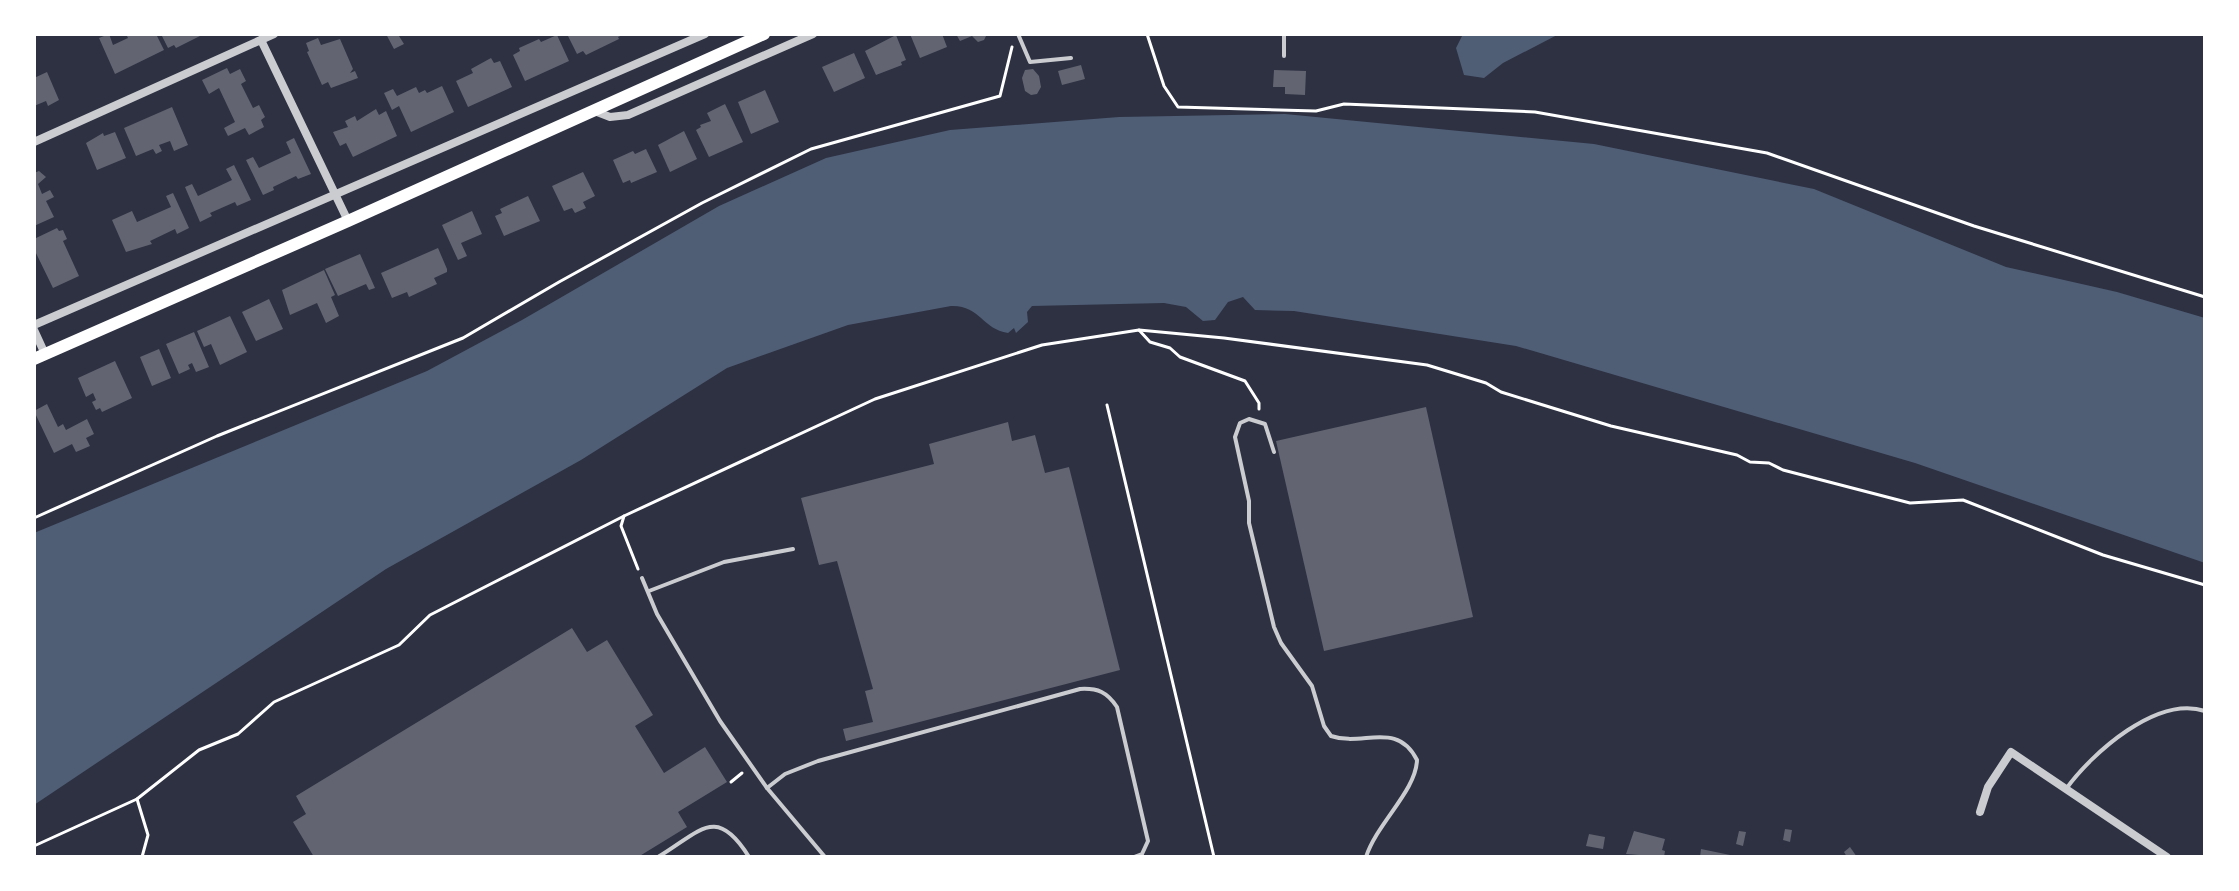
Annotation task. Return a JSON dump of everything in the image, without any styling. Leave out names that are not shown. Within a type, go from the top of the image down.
[{"type":"main road","points":[[39,356],[764,34]]},
{"type":"street","points":[[34,142],[274,34]]},
{"type":"street","points":[[39,356],[34,328],[705,34]]},
{"type":"street","points":[[592,110],[610,117],[628,115],[813,34]]},
{"type":"street","points":[[261,40],[348,221]]},
{"type":"street","points":[[1980,812],[1988,787],[2011,752],[2167,857]]},
{"type":"lane","points":[[1018,34],[1030,62],[1071,58]]},
{"type":"lane","points":[[1284,34],[1284,56]]},
{"type":"lane","points":[[1274,452],[1265,424],[1249,419],[1240,423],[1235,437],[1249,501],[1249,523],[1274,627],[1281,643],[1312,686],[1324,726],[1331,736],[1396,739],[1404,742],[1417,760],[1415,776],[1378,830],[1366,857]]},
{"type":"lane","points":[[649,591],[724,562],[793,549]]},
{"type":"lane","points":[[642,578],[668,632],[720,721],[767,788],[825,857]]},
{"type":"lane","points":[[767,788],[785,774],[818,761],[1080,689],[1096,688],[1109,696],[1117,707],[1148,841],[1142,854],[1134,857]]},
{"type":"lane","points":[[2066,789],[2090,759],[2132,727],[2175,709],[2197,708],[2205,711]]},
{"type":"lane","points":[[658,857],[715,825],[726,828],[749,857]]},
{"type":"path","points":[[1147,34],[1164,86],[1178,107],[1316,111],[1344,104],[1535,112],[1767,153],[1974,226],[2205,297]]},
{"type":"path","points":[[34,518],[217,436],[463,338],[702,203],[811,149],[1000,96],[1012,47]]},
{"type":"path","points":[[1139,330],[1150,342],[1170,348],[1180,357],[1245,381],[1259,403],[1259,422]]},
{"type":"path","points":[[34,846],[137,799],[199,750],[238,734],[274,702],[399,645],[430,615],[624,516],[875,399],[1042,345],[1139,330],[1427,365],[1611,426],[1737,455],[1750,462],[1769,463],[1850,489],[1910,503],[1963,500],[2103,555],[2205,585]]},
{"type":"path","points":[[1107,405],[1214,857]]},
{"type":"path","points":[[624,516],[621,526],[642,578]]},
{"type":"path","points":[[731,782],[751,766]]},
{"type":"path","points":[[137,799],[148,835],[142,857]]},
{"type":"water","points":[[1463,34],[1559,34],[1503,63],[1484,78],[1464,75],[1456,48]]},
{"type":"water","points":[[1285,114],[1594,144],[1814,189],[2006,267],[2117,292],[2205,318],[2205,563],[1915,463],[1516,346],[1294,311],[1255,310],[1243,297],[1228,302],[1215,320],[1203,321],[1186,307],[1164,303],[1032,306],[1027,312],[1028,322],[1016,333],[1014,328],[1008,333],[999,331],[968,309],[951,306],[848,325],[727,368],[581,460],[386,569],[34,805],[34,533],[427,371],[719,206],[826,158],[950,130],[1119,117]]},
{"type":"building","points":[[109,34],[113,45],[128,38],[126,34],[156,34],[164,50],[115,74],[99,38]]},
{"type":"building","points":[[161,34],[204,34],[176,48],[174,45],[168,48]]},
{"type":"building","points":[[386,34],[403,34],[399,36],[404,44],[394,49]]},
{"type":"building","points":[[567,34],[625,34],[586,55],[583,51],[577,54]]},
{"type":"building","points":[[910,34],[942,34],[947,47],[920,58]]},
{"type":"building","points":[[956,34],[987,34],[984,40],[978,42],[972,36],[960,41]]},
{"type":"building","points":[[557,35],[569,61],[525,81],[513,55],[520,51],[519,48]]},
{"type":"building","points":[[896,35],[906,60],[901,62],[902,65],[876,75],[865,51]]},
{"type":"building","points":[[318,38],[321,45],[340,39],[353,69],[350,73],[355,71],[358,78],[331,88],[328,82],[322,85],[306,43]]},
{"type":"building","points":[[854,53],[865,78],[834,92],[822,67]]},
{"type":"building","points":[[491,58],[494,63],[500,61],[512,87],[468,107],[456,81],[473,73],[471,69]]},
{"type":"building","points":[[1081,65],[1085,79],[1062,85],[1058,71]]},
{"type":"building","points":[[227,68],[230,74],[240,69],[246,81],[241,84],[253,108],[259,105],[265,117],[261,120],[264,127],[249,135],[245,128],[228,136],[224,128],[235,122],[219,88],[209,94],[202,80]]},
{"type":"building","points":[[1033,69],[1039,76],[1041,87],[1037,94],[1031,95],[1025,91],[1022,78],[1025,70]]},
{"type":"building","points":[[1274,70],[1306,71],[1305,95],[1285,94],[1285,87],[1273,87]]},
{"type":"building","points":[[47,72],[59,100],[48,106],[46,101],[34,106],[34,78]]},
{"type":"building","points":[[442,86],[454,112],[411,132],[399,106],[392,110],[384,93],[393,89],[397,96],[416,87],[419,93],[425,90],[427,93]]},
{"type":"building","points":[[765,90],[779,122],[751,134],[738,102]]},
{"type":"building","points":[[725,104],[743,142],[709,157],[696,130],[711,121],[707,113]]},
{"type":"building","points":[[172,107],[188,145],[174,151],[170,141],[159,145],[162,151],[156,154],[153,149],[136,156],[124,128]]},
{"type":"building","points":[[376,109],[379,115],[386,111],[397,136],[353,157],[346,143],[340,146],[333,132],[348,127],[345,121],[355,116],[357,121]]},
{"type":"building","points":[[684,131],[697,159],[670,172],[658,145]]},
{"type":"building","points":[[115,132],[126,158],[97,170],[86,143],[103,133],[104,136]]},
{"type":"building","points":[[294,138],[311,174],[298,179],[296,176],[263,195],[246,160],[253,157],[259,168],[291,153],[286,142]]},
{"type":"building","points":[[646,149],[657,172],[631,183],[630,180],[623,183],[613,160]]},
{"type":"building","points":[[234,165],[251,200],[237,206],[235,202],[210,213],[212,216],[200,222],[185,187],[192,184],[198,196],[232,180],[226,169]]},
{"type":"building","points":[[39,171],[46,177],[38,184],[42,194],[50,190],[54,197],[46,201],[54,217],[34,226],[34,173]]},
{"type":"building","points":[[583,172],[595,196],[583,202],[586,208],[575,213],[572,208],[564,211],[552,186]]},
{"type":"building","points":[[173,193],[189,228],[177,234],[175,229],[150,241],[152,244],[126,252],[112,220],[132,211],[137,222],[171,207],[166,196]]},
{"type":"building","points":[[528,196],[540,221],[504,236],[495,216],[502,213],[500,209]]},
{"type":"building","points":[[472,211],[482,234],[461,243],[467,256],[458,260],[442,225]]},
{"type":"building","points":[[57,228],[63,230],[67,239],[63,241],[79,276],[53,288],[34,249],[34,239]]},
{"type":"building","points":[[438,248],[447,272],[434,278],[437,284],[409,297],[407,292],[392,298],[381,273]]},
{"type":"building","points":[[360,254],[375,288],[369,290],[366,284],[338,296],[325,269]]},
{"type":"building","points":[[324,270],[335,295],[331,297],[339,316],[326,323],[317,303],[290,315],[282,290]]},
{"type":"building","points":[[269,299],[283,329],[256,341],[242,312]]},
{"type":"building","points":[[230,316],[247,352],[220,365],[211,344],[204,347],[197,331]]},
{"type":"building","points":[[194,332],[209,367],[196,372],[192,363],[188,365],[190,369],[179,374],[166,344]]},
{"type":"building","points":[[159,349],[171,378],[152,386],[140,357]]},
{"type":"building","points":[[115,361],[132,398],[102,412],[100,408],[96,410],[92,402],[96,400],[93,393],[86,397],[78,378]]},
{"type":"building","points":[[47,404],[58,427],[63,424],[66,430],[87,419],[94,434],[86,438],[90,446],[76,452],[72,444],[54,453],[34,411]]},
{"type":"building","points":[[1426,407],[1473,617],[1324,651],[1276,441]]},
{"type":"building","points":[[1008,422],[1012,441],[1035,435],[1045,473],[1069,467],[1120,670],[846,741],[843,729],[873,722],[865,691],[873,689],[837,561],[819,565],[801,498],[934,464],[929,444]]},
{"type":"building","points":[[572,628],[587,652],[607,640],[653,715],[635,726],[664,773],[705,747],[727,782],[678,812],[687,827],[638,857],[314,857],[293,822],[306,814],[296,796]]},
{"type":"building","points":[[1785,829],[1792,830],[1790,842],[1783,840]]},
{"type":"building","points":[[1634,831],[1665,839],[1664,857],[1626,854]]},
{"type":"building","points":[[1739,831],[1746,832],[1743,846],[1736,844]]},
{"type":"building","points":[[1589,834],[1605,837],[1603,849],[1586,846]]},
{"type":"building","points":[[1850,847],[1857,857],[1847,857],[1844,852]]},
{"type":"building","points":[[1701,849],[1735,856],[1700,857]]}]
